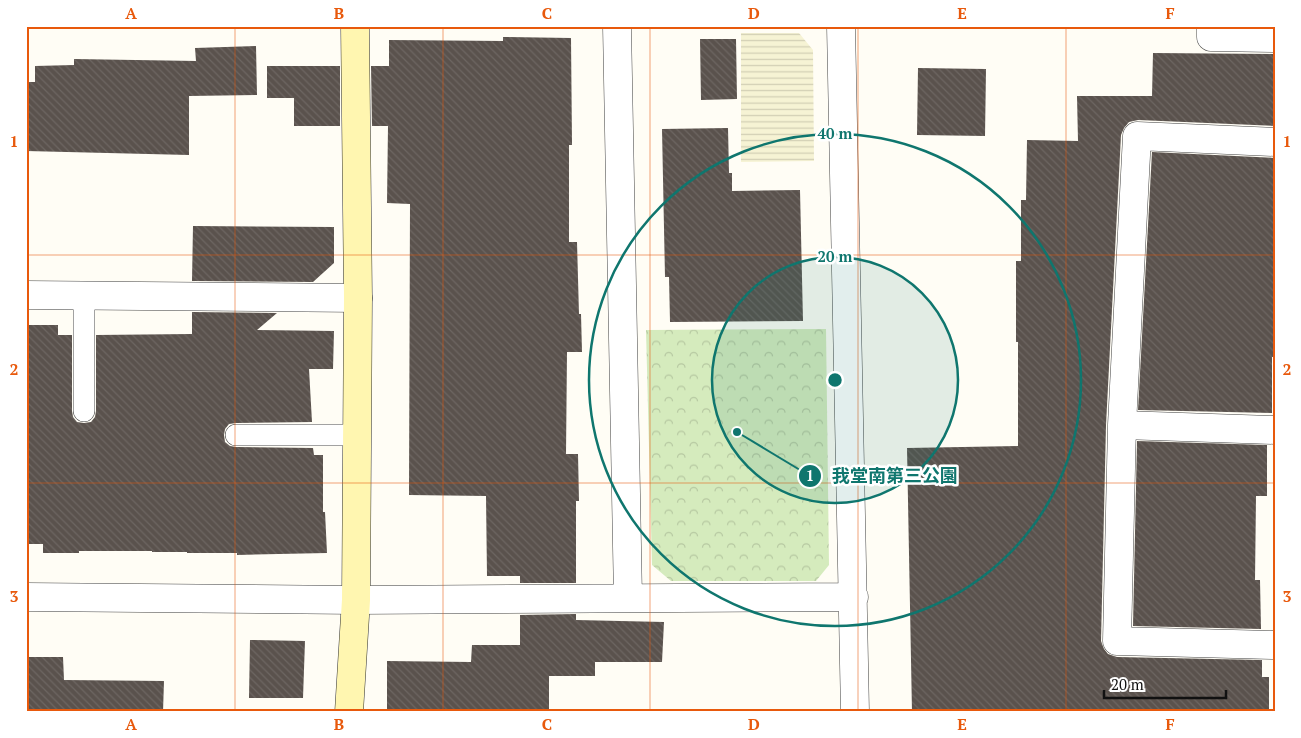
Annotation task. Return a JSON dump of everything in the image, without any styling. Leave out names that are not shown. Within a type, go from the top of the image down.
[{"type":"street","points":[[349,712],[356,600],[358,298],[356,26]]},
{"type":"street","points":[[617,26],[628,598]]},
{"type":"street","points":[[841,26],[856,712]]},
{"type":"street","points":[[1211,26],[1211,37],[1275,38]]},
{"type":"street","points":[[1275,142],[1137,136],[1122,425],[1117,641],[1275,645]]},
{"type":"street","points":[[26,295],[358,298]]},
{"type":"street","points":[[1122,425],[1275,430]]},
{"type":"street","points":[[26,597],[356,600],[854,597]]},
{"type":"lane","points":[[84,296],[84,411]]},
{"type":"lane","points":[[236,435],[357,435]]},
{"type":"shaded area","points":[[741,33],[799,33],[813,50],[814,161],[741,162]]},
{"type":"green space","points":[[826,329],[829,565],[816,581],[671,581],[652,565],[646,330]]},
{"type":"building","points":[[503,37],[571,38],[572,145],[569,145],[569,242],[577,242],[582,352],[567,352],[566,454],[578,454],[579,501],[576,501],[576,583],[520,583],[520,576],[487,576],[486,496],[409,495],[410,204],[387,203],[388,126],[372,126],[371,66],[389,66],[389,40],[503,41]]},
{"type":"building","points":[[700,39],[736,39],[737,99],[701,100]]},
{"type":"building","points":[[256,46],[257,95],[189,96],[189,155],[26,151],[26,82],[35,82],[35,66],[74,65],[74,59],[196,61],[195,48]]},
{"type":"building","points":[[1153,53],[1275,54],[1275,126],[1138,120],[1129,122],[1121,135],[1106,425],[1101,641],[1108,654],[1117,657],[1262,660],[1262,677],[1269,677],[1269,712],[912,712],[907,448],[1018,446],[1016,261],[1021,261],[1021,200],[1026,200],[1027,140],[1078,141],[1077,96],[1152,96]]},
{"type":"building","points":[[267,66],[340,66],[340,126],[294,126],[294,98],[267,98]]},
{"type":"building","points":[[918,68],[986,69],[985,136],[917,135]]},
{"type":"building","points":[[728,128],[729,173],[732,173],[732,191],[800,190],[803,321],[670,322],[669,277],[665,277],[662,129]]},
{"type":"building","points":[[1152,152],[1275,158],[1275,357],[1272,357],[1272,413],[1138,410]]},
{"type":"building","points":[[193,226],[334,227],[334,263],[313,282],[192,281]]},
{"type":"building","points":[[192,312],[277,313],[257,330],[334,331],[333,369],[309,369],[312,422],[229,424],[225,429],[224,435],[225,442],[230,446],[313,448],[314,455],[323,455],[323,512],[325,512],[327,553],[237,555],[237,553],[79,551],[79,553],[43,553],[43,544],[26,544],[26,325],[58,325],[58,335],[72,335],[72,411],[73,417],[77,422],[84,423],[91,422],[95,417],[96,411],[96,335],[192,334]]},
{"type":"building","points":[[1137,441],[1267,445],[1267,496],[1256,496],[1255,580],[1260,580],[1261,629],[1133,626]]},
{"type":"building","points":[[576,614],[576,620],[664,622],[662,662],[595,662],[595,676],[549,676],[549,712],[387,712],[387,661],[471,662],[472,645],[520,645],[520,615]]},
{"type":"building","points":[[250,640],[305,641],[303,698],[249,698]]},
{"type":"building","points":[[26,657],[63,657],[64,680],[164,681],[163,712],[26,712]]},
{"type":"place","name":"我堂南第三公園","points":[[737,432]]}]
